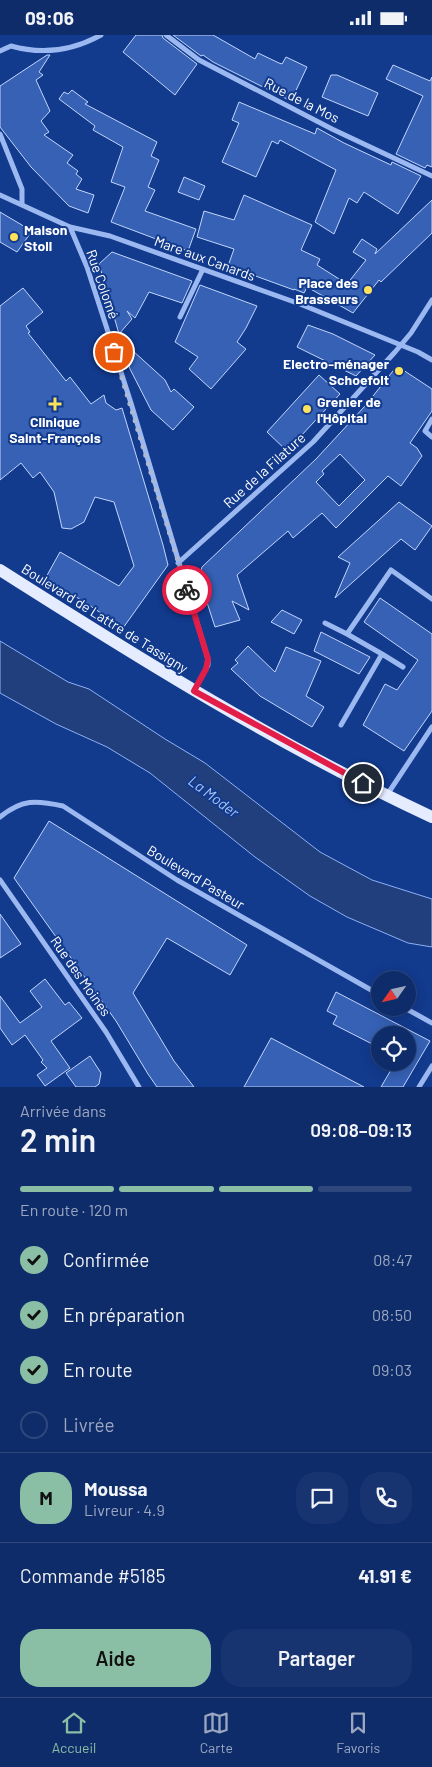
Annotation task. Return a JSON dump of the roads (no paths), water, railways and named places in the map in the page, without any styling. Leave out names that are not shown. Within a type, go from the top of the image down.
[{"type":"main road","name":"Boulevard de Lattre de Tassigny","points":[[0,570],[194,691],[387,796],[432,817]]},
{"type":"street","points":[[0,51],[11,46],[26,50],[57,51],[71,48],[101,35]]},
{"type":"street","name":"Rue de la Mos","points":[[166,35],[200,60],[332,129],[432,176]]},
{"type":"street","points":[[0,134],[22,189],[22,204]]},
{"type":"street","name":"Mare aux Canards","points":[[0,195],[70,227],[110,236],[322,312],[432,360]]},
{"type":"street","name":"Rue Colomé","points":[[70,227],[87,267],[128,394],[208,659],[206,669],[194,691]]},
{"type":"street","points":[[180,317],[203,269]]},
{"type":"street","name":"Rue de la Filature","points":[[178,563],[300,455],[401,345],[432,300]]},
{"type":"street","points":[[432,419],[425,431],[432,437]]},
{"type":"street","points":[[347,634],[391,570],[432,599]]},
{"type":"street","points":[[325,623],[403,667]]},
{"type":"street","points":[[341,725],[382,654]]},
{"type":"street","points":[[387,796],[432,727]]},
{"type":"street","name":"Boulevard Pasteur","points":[[0,817],[26,802],[44,801],[63,806],[177,880],[371,990]]},
{"type":"street","name":"Rue des Moines","points":[[0,881],[106,1032],[139,1087]]},
{"type":"street","points":[[416,1014],[432,1023]]},
{"type":"street","points":[[419,1087],[432,1067]]},
{"type":"water","name":"La Moder","points":[[0,641],[68,682],[89,689],[205,763],[320,852],[372,880],[432,899],[432,947],[408,943],[347,917],[310,896],[255,857],[150,773],[107,747],[56,724],[0,693]]},
{"type":"place","name":"Maison Stoll","points":[[14,237]]},
{"type":"place","name":"Place des Brasseurs","points":[[368,290]]},
{"type":"place","name":"Electro-ménager Schoefolt","points":[[399,371]]},
{"type":"place","name":"Clinique Saint-François","points":[[55,404]]},
{"type":"place","name":"Grenier de l'Hôpital","points":[[307,409]]}]
